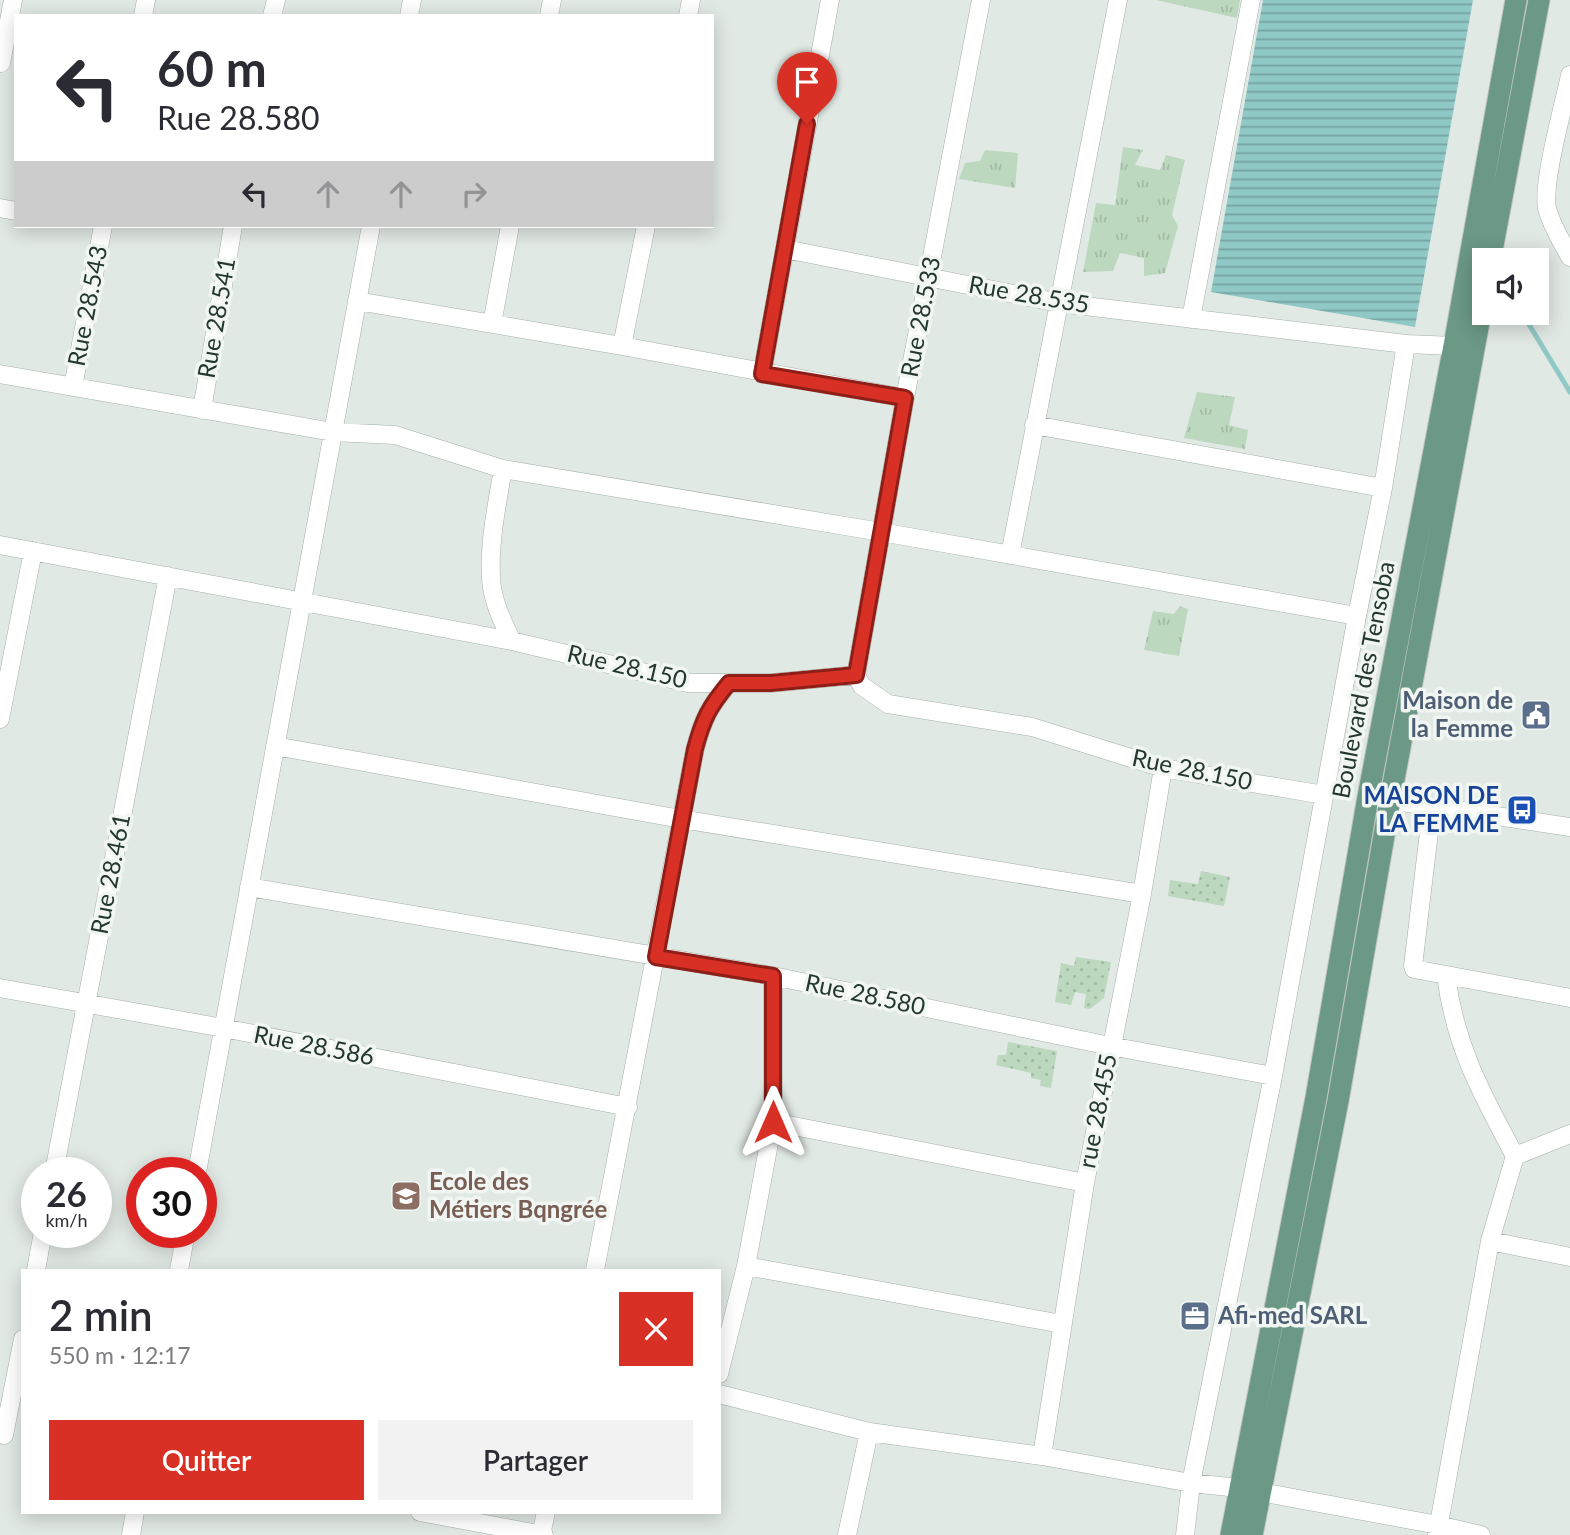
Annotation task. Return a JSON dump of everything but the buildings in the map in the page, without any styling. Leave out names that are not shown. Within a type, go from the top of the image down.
[{"type":"main road","name":"Boulevard des Tensoba","points":[[1231,1535],[1316,1098],[1368,797],[1454,346],[1516,0]]},
{"type":"main road","points":[[1492,248],[1539,0]]},
{"type":"main road","name":"Boulevard des Tensoba","points":[[1252,1535],[1338,1101],[1390,801],[1478,325]]},
{"type":"street","points":[[0,63],[13,0]]},
{"type":"street","points":[[762,374],[830,0]]},
{"type":"street","name":"Rue 28.533","points":[[856,675],[905,398],[981,0]]},
{"type":"street","points":[[1010,555],[1118,0]]},
{"type":"street","points":[[1191,319],[1251,0]]},
{"type":"street","points":[[1570,75],[1547,188],[1547,208],[1570,257]]},
{"type":"street","name":"Rue 28.543","points":[[73,387],[100,228]]},
{"type":"street","name":"Rue 28.541","points":[[201,410],[233,228]]},
{"type":"street","points":[[200,1157],[370,228]]},
{"type":"street","points":[[492,324],[510,228]]},
{"type":"street","points":[[622,346],[646,228]]},
{"type":"street","name":"Rue 28.535","points":[[785,249],[1059,303],[1406,344],[1454,346]]},
{"type":"street","points":[[357,301],[905,398]]},
{"type":"street","points":[[1185,1535],[1191,1483],[1273,1076],[1383,488],[1406,344]]},
{"type":"street","points":[[0,374],[333,432],[395,435],[503,468],[1357,616]]},
{"type":"street","points":[[1034,425],[1383,488]]},
{"type":"street","points":[[503,468],[493,537],[491,579],[498,612],[512,641]]},
{"type":"street","name":"Rue 28.150","points":[[0,545],[512,641],[688,683],[771,683],[856,675],[862,686],[888,704],[1032,727],[1163,768],[1324,795]]},
{"type":"street","points":[[0,719],[4,685],[33,551]]},
{"type":"street","name":"Rue 28.461","points":[[57,1157],[168,576]]},
{"type":"street","points":[[595,1269],[702,721],[714,700],[729,683]]},
{"type":"street","points":[[275,746],[681,819],[1142,894]]},
{"type":"street","name":"rue 28.455","points":[[1042,1456],[1085,1183],[1142,894],[1163,768]]},
{"type":"street","points":[[1368,797],[1570,827]]},
{"type":"street","points":[[1432,807],[1413,966],[1418,971],[1570,998]]},
{"type":"street","name":"Rue 28.580","points":[[249,887],[773,976],[1111,1046],[1273,1076]]},
{"type":"street","points":[[1437,1530],[1490,1241],[1515,1156],[1469,1069],[1449,1000],[1446,975]]},
{"type":"street","points":[[721,1366],[746,1266],[773,1122],[773,976]]},
{"type":"street","name":"Rue 28.586","points":[[0,988],[223,1028],[628,1107]]},
{"type":"street","points":[[773,1122],[1085,1183]]},
{"type":"street","points":[[1515,1156],[1570,1134]]},
{"type":"street","points":[[1490,1241],[1570,1257]]},
{"type":"street","points":[[36,1269],[40,1248]]},
{"type":"street","points":[[179,1269],[183,1248]]},
{"type":"street","points":[[746,1266],[1062,1324]]},
{"type":"street","points":[[21,1348],[2,1435],[21,1439]]},
{"type":"street","points":[[721,1395],[869,1432],[1042,1456],[1191,1483],[1239,1488],[1437,1530],[1480,1535]]},
{"type":"street","points":[[847,1535],[869,1432]]},
{"type":"street","points":[[131,1535],[135,1514]]},
{"type":"street","points":[[431,1514],[542,1535],[545,1514]]},
{"type":"green space","points":[[1156,0],[1240,0],[1237,18]]},
{"type":"green space","points":[[1123,147],[1143,150],[1135,165],[1160,170],[1166,155],[1185,160],[1172,215],[1178,226],[1165,273],[1144,276],[1144,258],[1120,253],[1113,271],[1083,272],[1096,203],[1115,205]]},
{"type":"green space","points":[[985,150],[1018,153],[1015,188],[959,179],[965,163],[980,161]]},
{"type":"green space","points":[[1197,392],[1235,397],[1229,425],[1248,430],[1245,449],[1184,438]]},
{"type":"green space","points":[[1180,606],[1188,609],[1179,656],[1144,650],[1153,611],[1174,614]]},
{"type":"green space","points":[[1201,871],[1230,877],[1224,906],[1168,896],[1170,880],[1198,884]]},
{"type":"green space","points":[[1076,957],[1111,962],[1104,998],[1090,1009],[1084,1008],[1086,994],[1075,992],[1071,1005],[1055,1002],[1061,963],[1074,966]]},
{"type":"green space","points":[[1008,1042],[1057,1051],[1051,1088],[1040,1086],[1041,1080],[1031,1078],[1031,1073],[996,1065],[998,1055],[1006,1055]]},
{"type":"water","points":[[1263,0],[1473,0],[1415,327],[1211,292]]},
{"type":"waterway","points":[[1529,325],[1570,392]]},
{"type":"place","name":"Maison de la Femme","points":[[1536,715]]},
{"type":"place","name":"MAISON DE LA FEMME","points":[[1522,810]]},
{"type":"place","name":"Ecole des Métiers Bqngrée","points":[[406,1196]]},
{"type":"place","name":"Afi-med SARL","points":[[1195,1316]]},
{"type":"route","points":[[773,1122],[773,976],[656,957],[695,749],[702,721],[714,700],[729,683],[771,683],[856,675],[905,398],[762,374],[807,124]]}]
